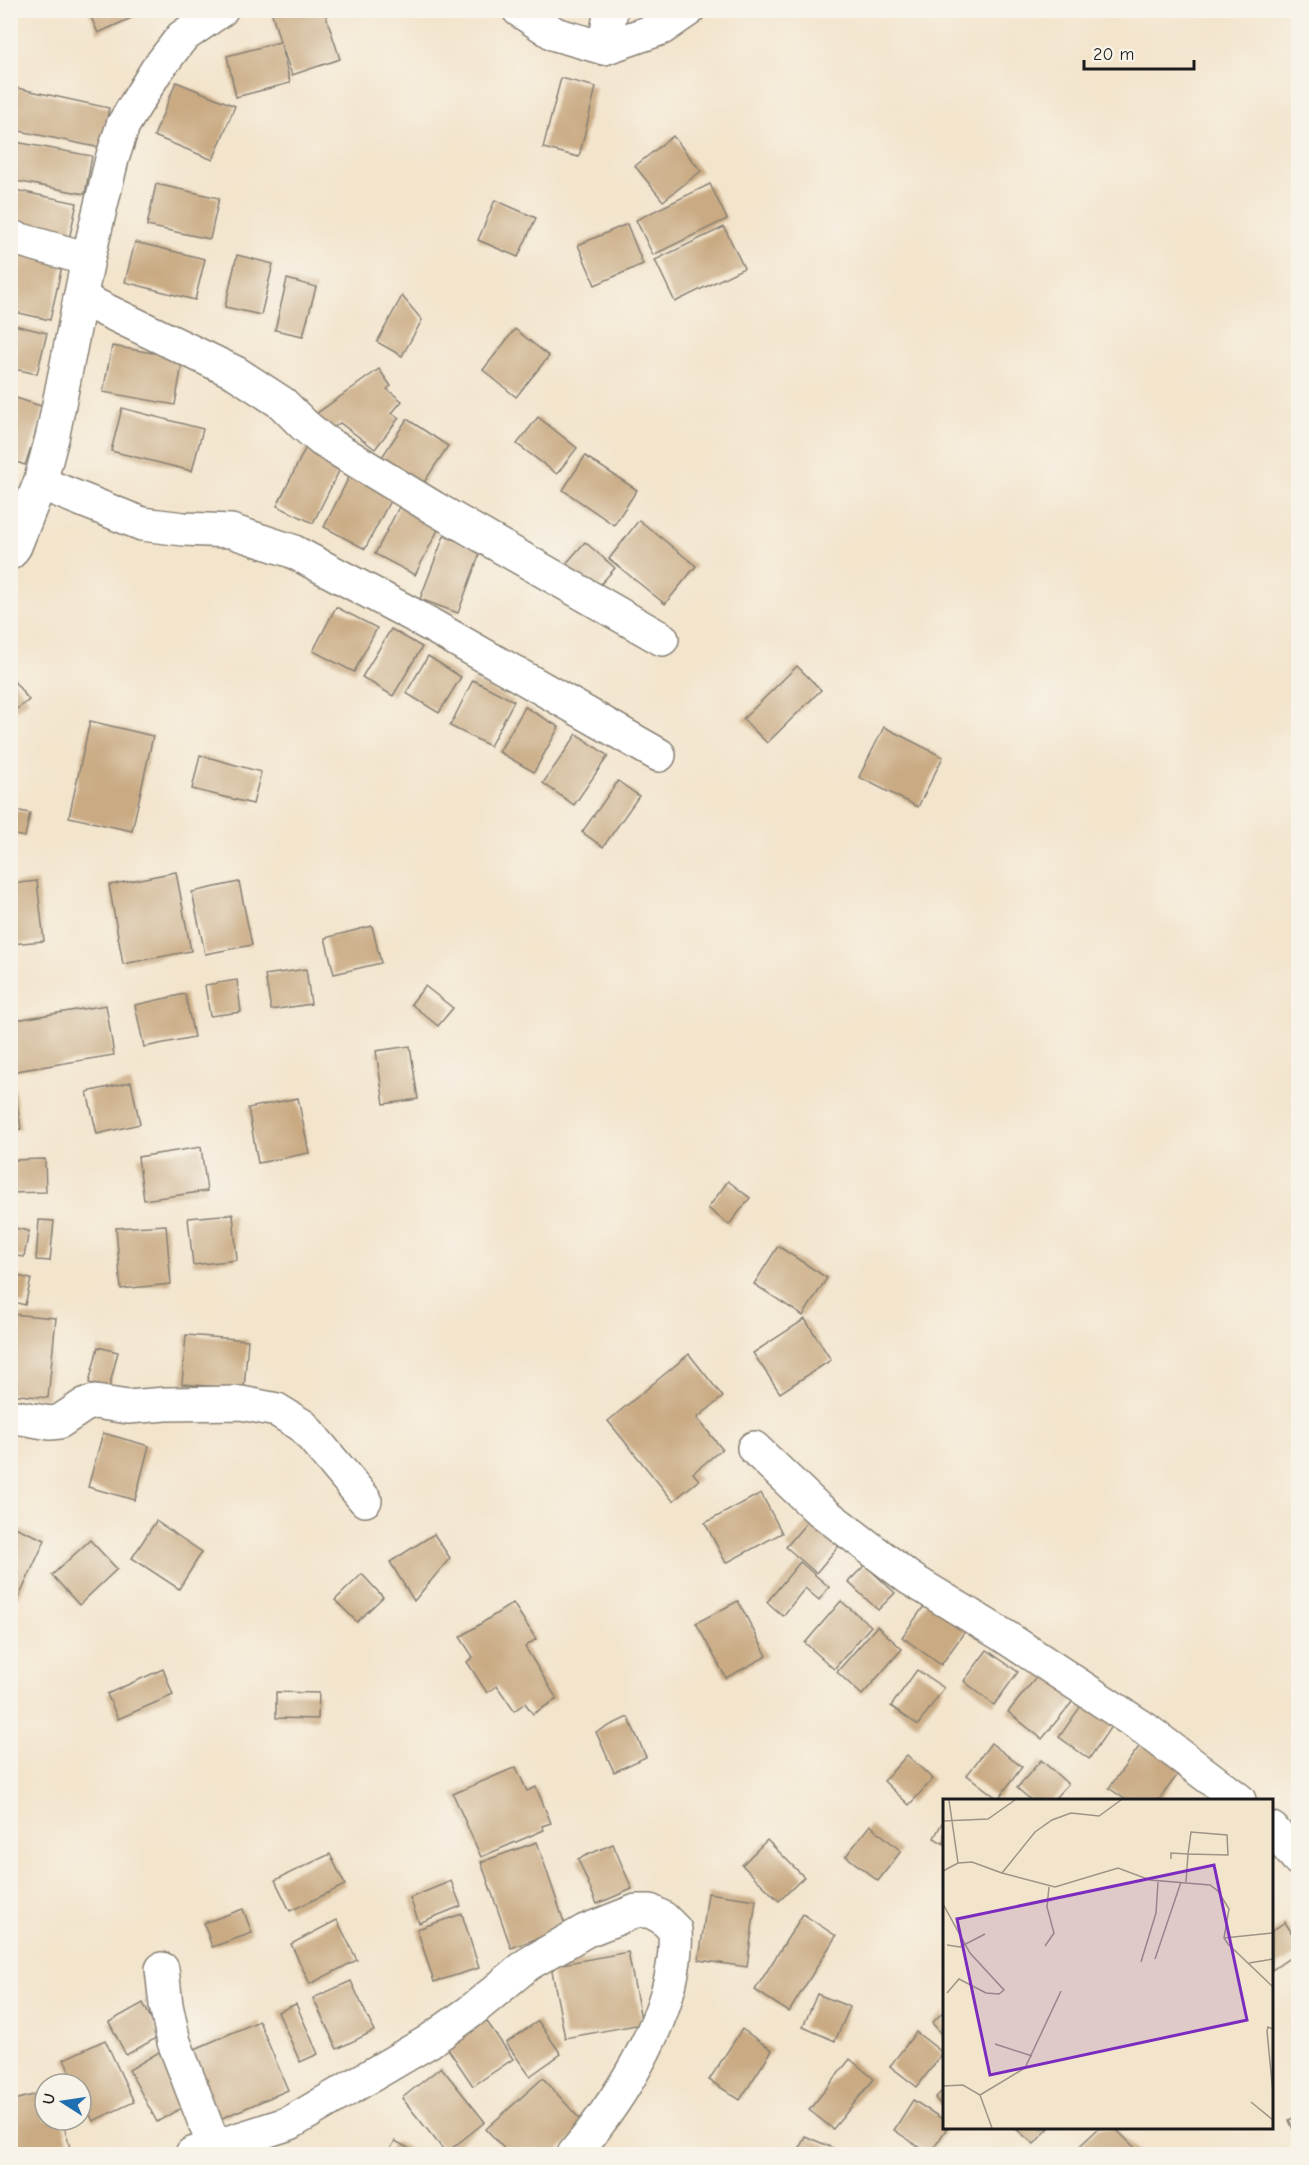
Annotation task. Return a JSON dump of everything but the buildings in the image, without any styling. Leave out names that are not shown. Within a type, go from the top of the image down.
[{"type":"street","points":[[10,553],[15,546],[40,483],[88,259],[112,159],[123,125],[156,71],[182,38],[221,10]]},
{"type":"street","points":[[519,10],[555,34],[604,48],[662,28],[688,10]]},
{"type":"street","points":[[604,48],[611,10]]},
{"type":"street","points":[[10,237],[88,259]]},
{"type":"street","points":[[80,298],[236,373],[282,403],[322,440],[434,508],[662,639]]},
{"type":"street","points":[[40,483],[142,524],[231,531],[292,551],[413,615],[659,755]]},
{"type":"street","points":[[10,1416],[50,1423],[59,1422],[86,1404],[94,1402],[128,1407],[241,1403],[277,1410],[303,1426],[365,1500]]},
{"type":"street","points":[[754,1448],[816,1507],[909,1578],[1004,1636],[1127,1717],[1233,1798]]},
{"type":"street","points":[[1273,1830],[1299,1859]]},
{"type":"street","points":[[162,1970],[166,2005],[174,2042],[208,2152],[290,2123],[428,2042],[470,2012],[528,1964],[585,1931],[636,1911],[650,1911],[663,1918],[675,1930],[675,1957],[660,2012],[641,2058],[601,2121],[574,2154]]}]
